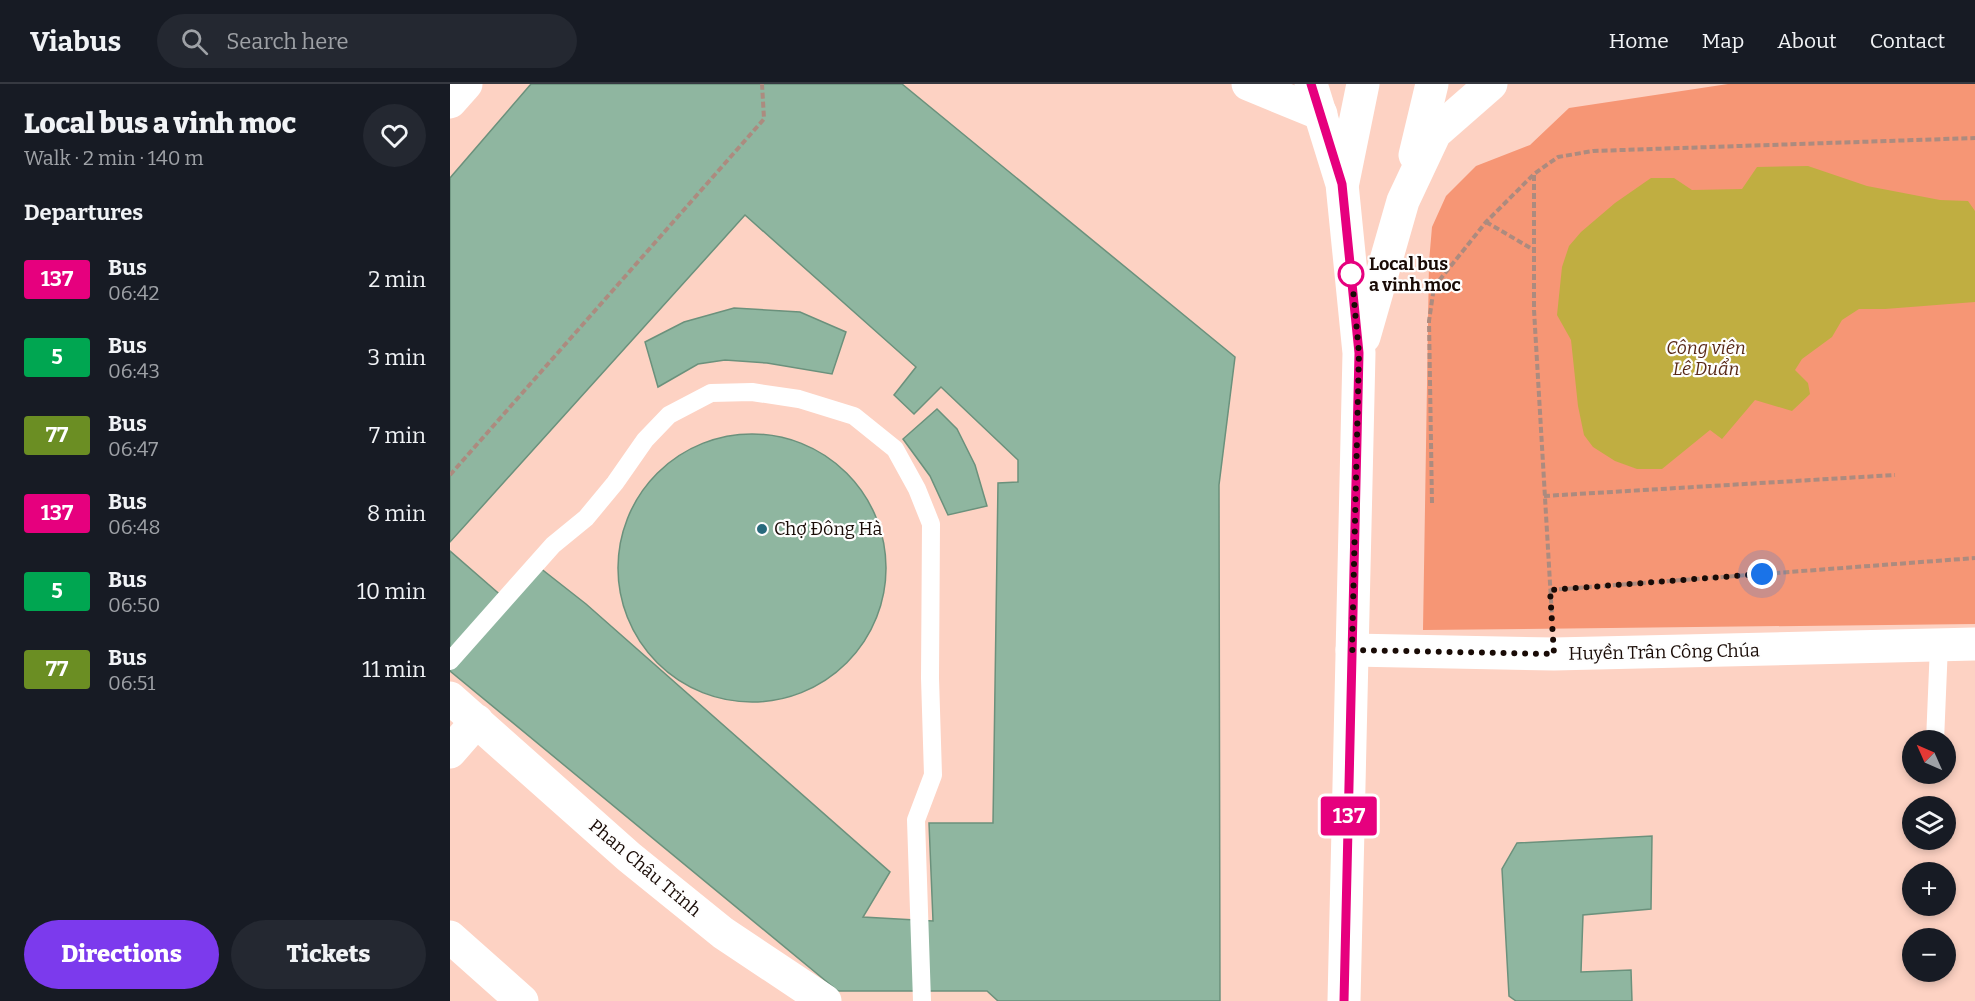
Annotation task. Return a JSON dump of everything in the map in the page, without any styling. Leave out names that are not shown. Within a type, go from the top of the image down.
[{"type":"main road","points":[[450,102],[465,84]]},
{"type":"main road","points":[[1248,84],[1321,114]]},
{"type":"main road","points":[[1311,84],[1342,184],[1359,353],[1344,1001]]},
{"type":"main road","points":[[1342,184],[1363,84]]},
{"type":"main road","points":[[1359,353],[1403,201],[1432,84]]},
{"type":"main road","points":[[1403,201],[1436,133],[1491,84]]},
{"type":"main road","name":"Huyền Trân Công Chúa","points":[[1352,650],[1554,654],[1975,644]]},
{"type":"main road","name":"Phan Châu Trinh","points":[[450,698],[629,857],[723,933],[825,1001]]},
{"type":"main road","points":[[450,752],[477,721]]},
{"type":"main road","points":[[450,937],[522,1001]]},
{"type":"lane","points":[[450,661],[553,545],[586,518],[615,483],[645,440],[669,416],[711,393],[752,392],[799,399],[854,416],[895,449],[917,489],[931,524],[930,678],[933,775],[916,820],[922,1001]]},
{"type":"lane","points":[[1935,730],[1939,645]]},
{"type":"path","points":[[450,475],[764,119],[762,84]]},
{"type":"path","points":[[1432,503],[1429,321],[1434,287],[1486,222],[1534,174],[1558,157],[1593,151],[1975,138]]},
{"type":"path","points":[[1534,174],[1534,310],[1554,654]]},
{"type":"path","points":[[1486,222],[1534,250]]},
{"type":"path","points":[[1544,496],[1895,475]]},
{"type":"path","points":[[1550,590],[1975,558]]},
{"type":"green space","name":"Công viên Lê Duẩn","points":[[1728,84],[1975,84],[1975,624],[1423,630],[1429,262],[1432,227],[1446,196],[1476,166],[1530,145],[1569,108]]},
{"type":"shaded area","points":[[1808,166],[1867,186],[1940,200],[1968,201],[1975,211],[1975,302],[1859,309],[1842,320],[1832,337],[1802,359],[1795,370],[1808,383],[1810,394],[1792,411],[1755,400],[1722,439],[1710,430],[1662,469],[1637,469],[1615,461],[1593,447],[1584,435],[1578,406],[1571,340],[1557,315],[1562,267],[1569,246],[1581,232],[1615,203],[1651,178],[1674,178],[1692,190],[1742,189],[1757,167]]},
{"type":"building","points":[[531,84],[902,84],[1235,357],[1219,485],[1220,1001],[998,1001],[987,991],[838,991],[450,671],[450,551],[504,598],[535,564],[586,604],[890,872],[863,917],[933,921],[929,823],[993,823],[998,483],[1018,482],[1018,460],[941,387],[914,414],[894,395],[916,367],[745,215],[450,542],[450,178]]},
{"type":"building","points":[[734,308],[800,312],[846,332],[832,374],[767,363],[725,360],[698,364],[658,387],[645,342],[684,322]]},
{"type":"building","points":[[937,409],[957,429],[975,465],[987,506],[948,515],[930,476],[903,439]]},
{"type":"building","points":[[739,434],[765,434],[803,444],[827,456],[847,473],[864,493],[881,529],[886,568],[881,607],[864,643],[847,663],[827,680],[791,697],[765,702],[739,702],[713,697],[677,680],[648,653],[640,643],[623,607],[618,581],[618,555],[623,529],[640,493],[667,464],[677,456],[713,439]]},
{"type":"building","points":[[1652,836],[1651,909],[1583,915],[1581,972],[1631,970],[1632,1001],[1516,1001],[1509,996],[1502,869],[1517,843]]},
{"type":"bus line","name":"137","points":[[1311,84],[1342,184],[1359,353],[1344,1001]]},
{"type":"place","name":"Local bus a vinh moc","points":[[1351,274]]},
{"type":"place","name":"Chợ Đông Hà","points":[[762,529]]},
{"type":"route","points":[[1351,274],[1351,268],[1359,353],[1352,650],[1554,654],[1550,590],[1762,574]]}]
